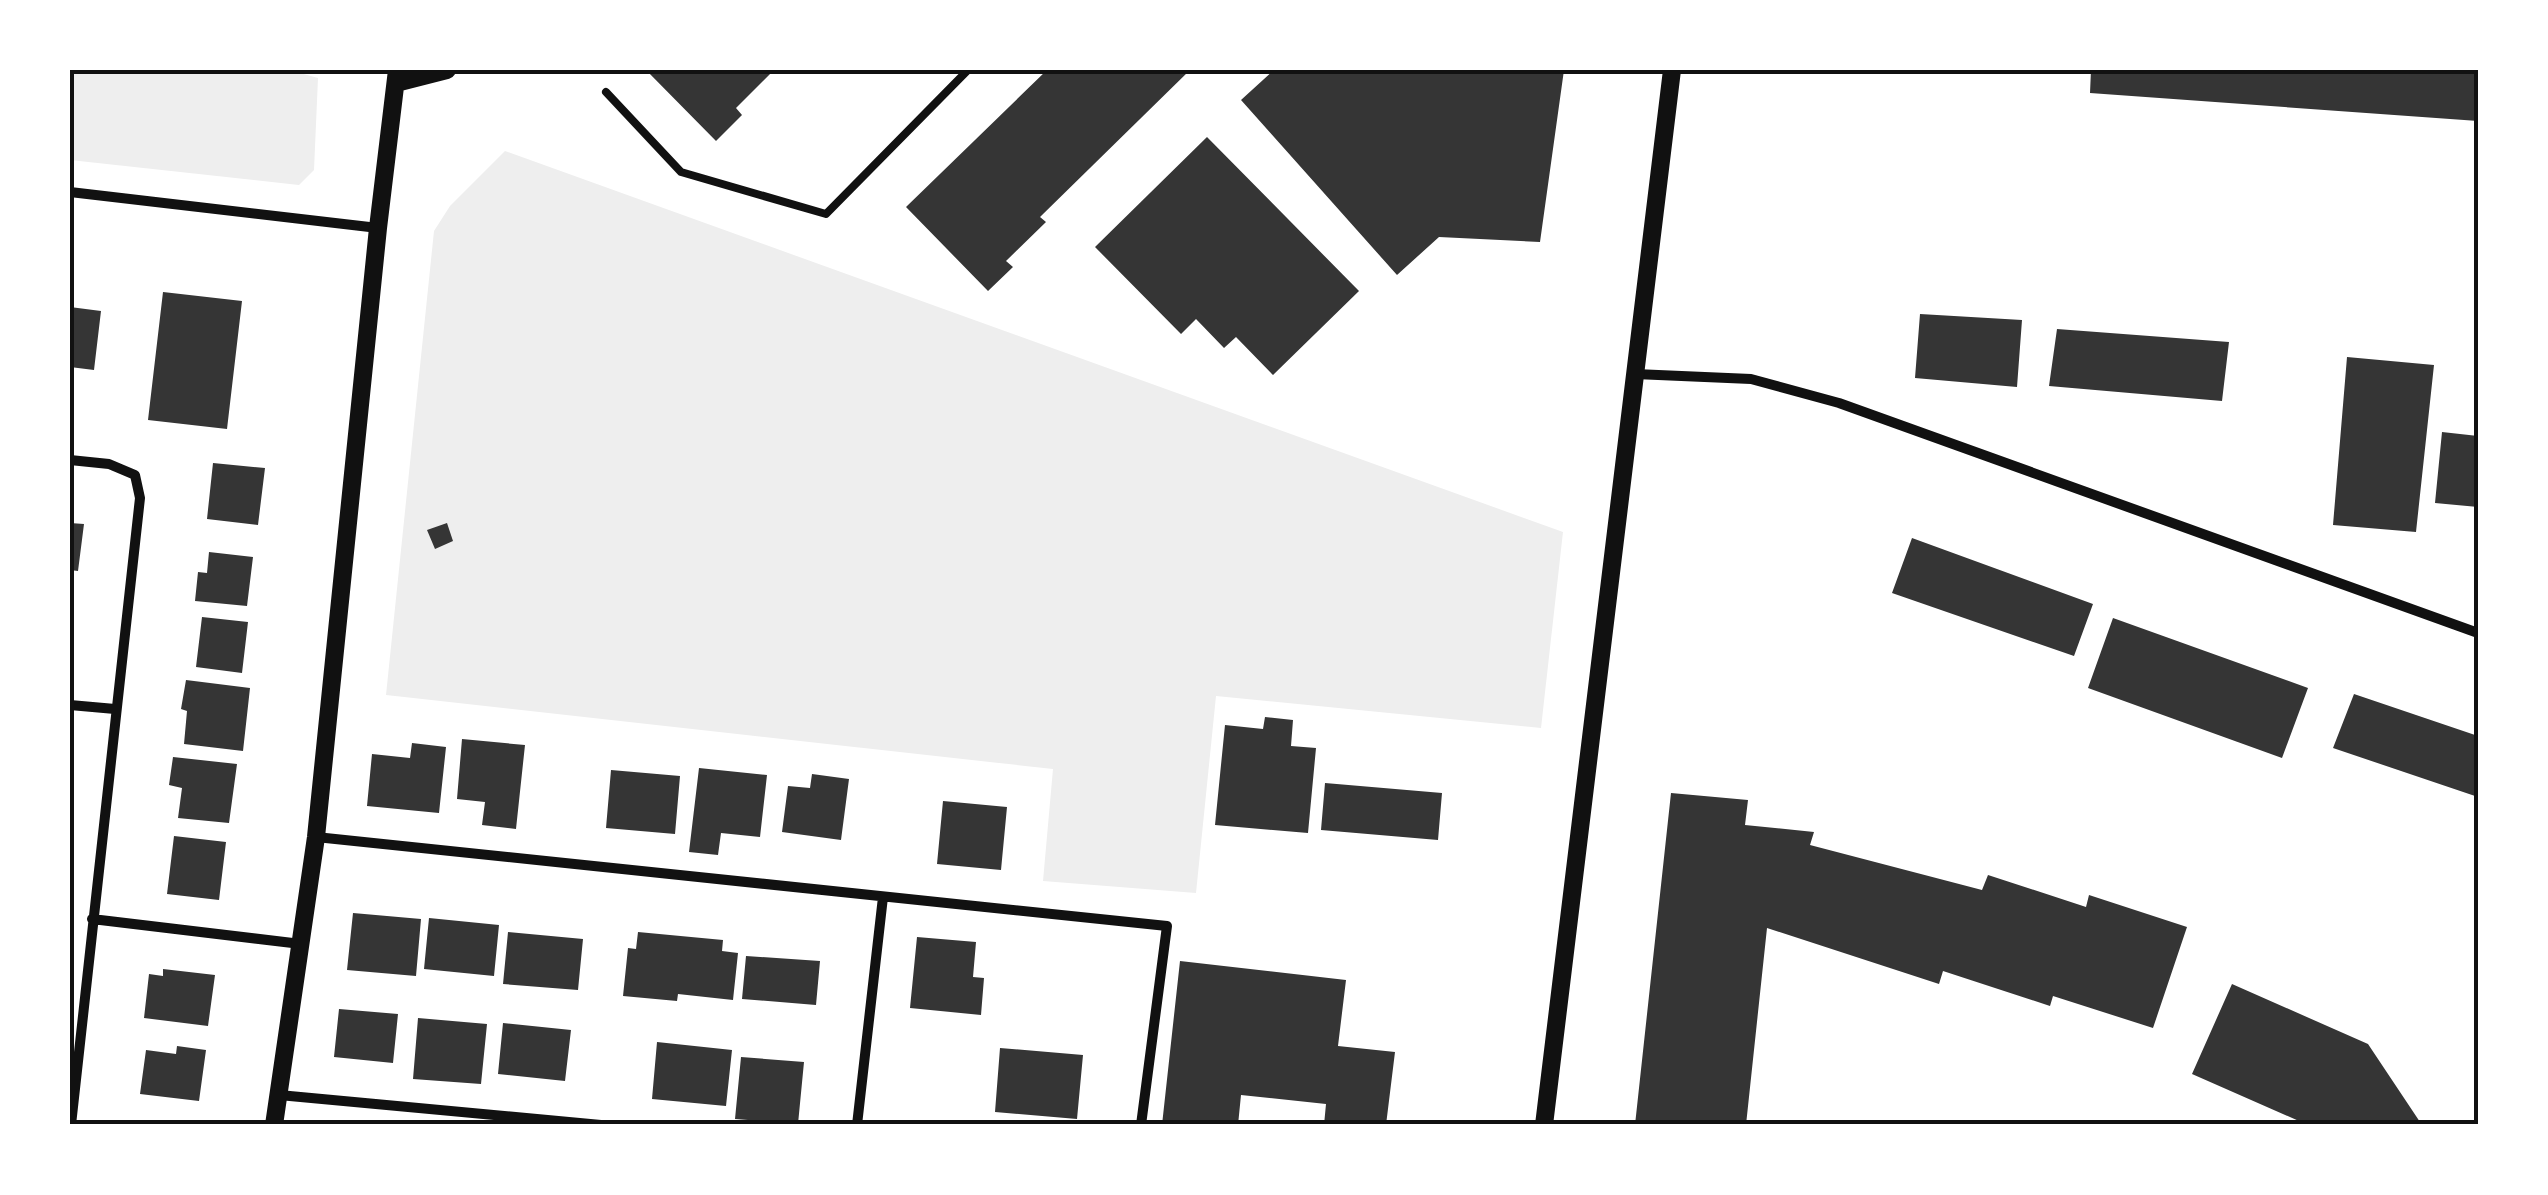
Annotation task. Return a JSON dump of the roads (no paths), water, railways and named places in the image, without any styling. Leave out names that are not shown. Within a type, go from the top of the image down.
[{"type":"street","points":[[274,1125],[316,837],[397,76],[448,70]]},
{"type":"street","points":[[1544,1125],[1672,70]]},
{"type":"street","points":[[70,192],[378,228]]},
{"type":"street","points":[[1636,374],[1751,379],[1839,404],[2478,633]]},
{"type":"street","points":[[70,460],[109,464],[134,475],[140,498],[70,1125]]},
{"type":"street","points":[[70,704],[114,709]]},
{"type":"street","points":[[316,837],[1168,926],[1142,1125]]},
{"type":"street","points":[[856,1125],[883,896]]},
{"type":"street","points":[[92,919],[301,944]]},
{"type":"street","points":[[279,1095],[601,1125]]},
{"type":"lane","points":[[606,92],[681,172],[826,214],[968,70]]}]
